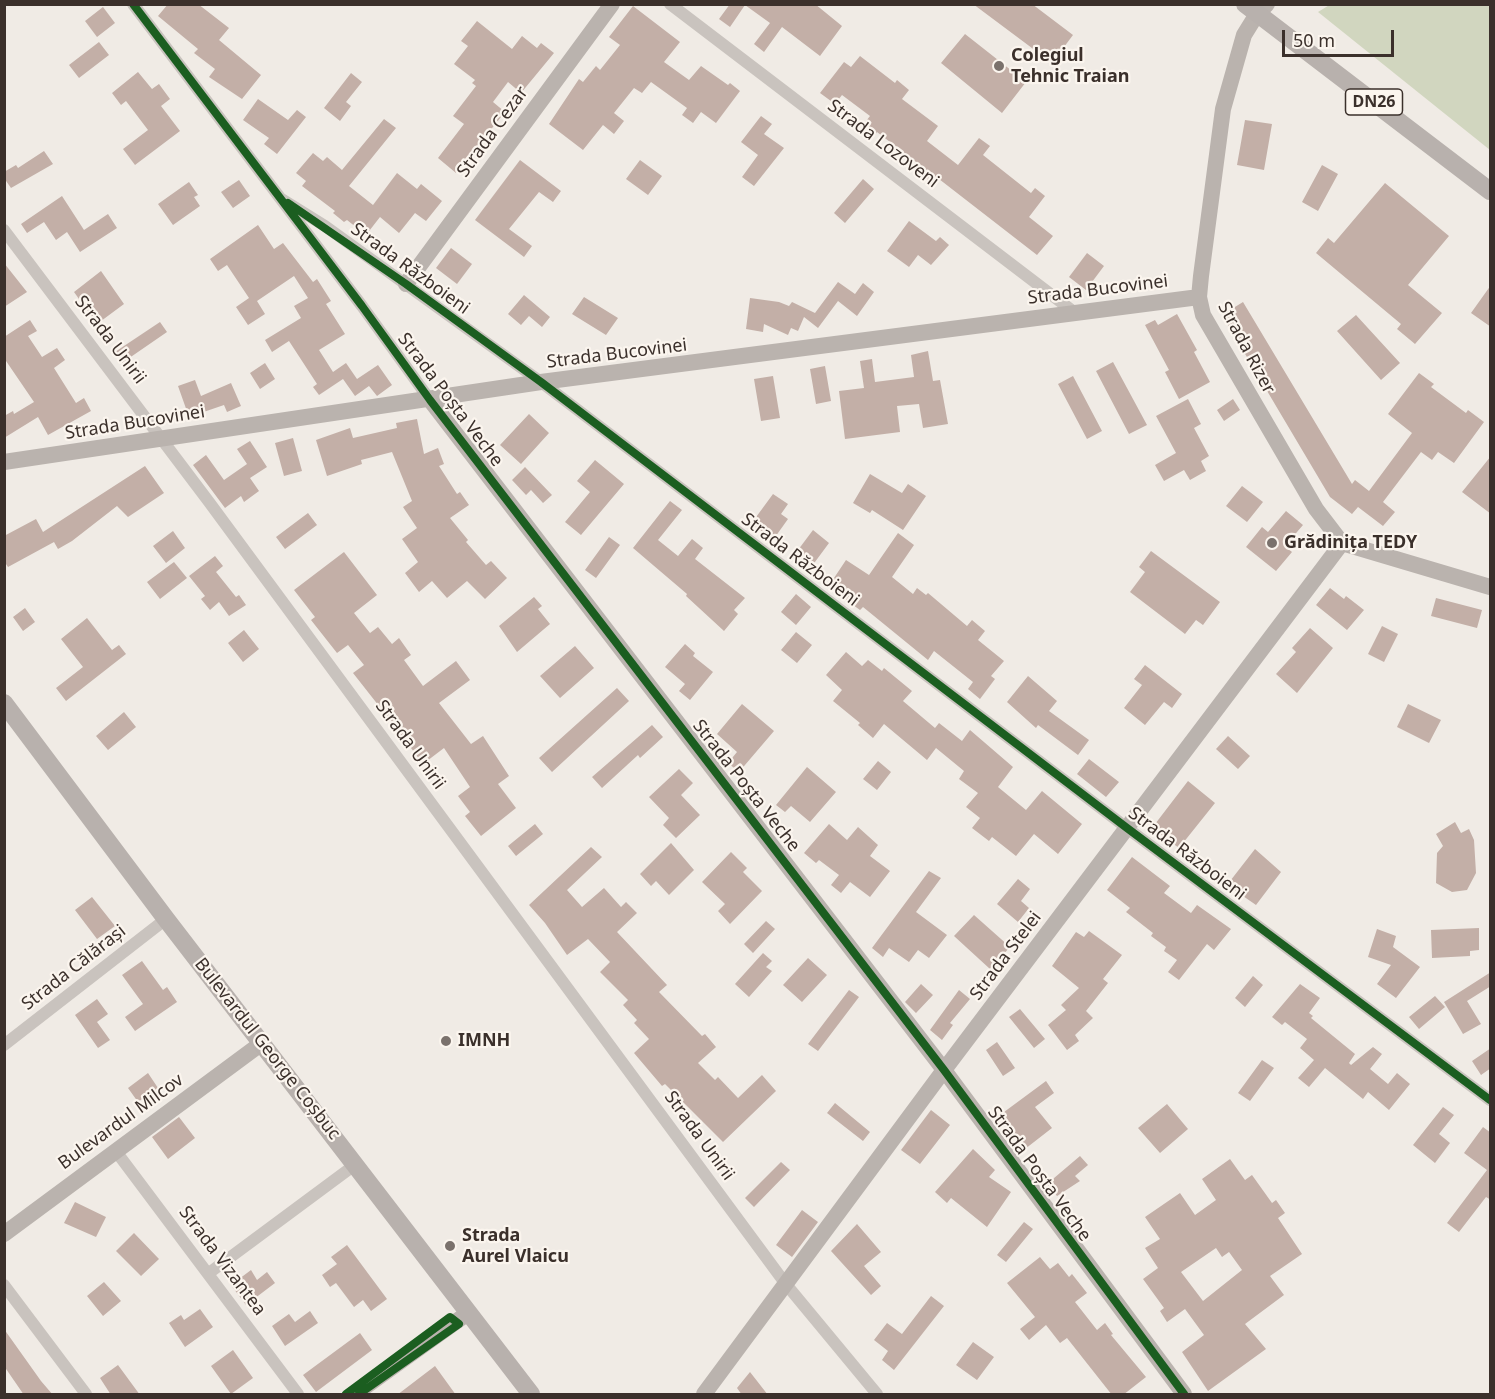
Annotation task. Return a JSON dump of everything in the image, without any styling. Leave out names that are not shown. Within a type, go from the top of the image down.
[{"type":"main road","name":"DN26","points":[[1256,8],[1491,191]]},
{"type":"main road","name":"Bulevardul George Coșbuc","points":[[4,703],[166,919],[531,1395]]},
{"type":"street","name":"Strada Războieni","points":[[133,4],[280,198],[406,284],[541,382],[1127,828],[1491,1100]]},
{"type":"street","name":"Strada Cezar","points":[[406,284],[612,4]]},
{"type":"street","name":"Strada Lozoveni","points":[[670,4],[1074,312]]},
{"type":"street","name":"Strada Rizer","points":[[1256,8],[1237,52],[1223,110],[1199,297],[1203,315],[1287,462],[1324,522],[1342,543]]},
{"type":"street","name":"Strada Poșta Veche","points":[[280,198],[430,400],[944,1070],[1184,1395]]},
{"type":"street","name":"Strada Unirii","points":[[4,230],[161,438],[785,1283],[877,1395]]},
{"type":"street","name":"Strada Bucovinei","points":[[4,462],[541,382],[1199,297]]},
{"type":"street","points":[[1342,543],[1491,588]]},
{"type":"street","name":"Strada Stelei","points":[[704,1395],[944,1070],[1342,543]]},
{"type":"street","name":"Strada Călărași","points":[[4,1045],[166,919]]},
{"type":"street","name":"Bulevardul Milcov","points":[[4,1233],[262,1042]]},
{"type":"street","name":"Strada Vizantea","points":[[115,1150],[298,1395]]},
{"type":"street","points":[[209,1273],[356,1164]]},
{"type":"street","points":[[4,1285],[86,1395]]},
{"type":"street","points":[[355,1395],[468,1313]]},
{"type":"green space","points":[[1331,4],[1490,5],[1490,150],[1318,12]]},
{"type":"building","points":[[168,4],[198,4],[229,28],[219,40],[261,75],[242,99],[209,77],[215,69],[194,53],[198,49],[158,16]]},
{"type":"building","points":[[730,4],[815,4],[842,26],[820,56],[782,27],[764,52],[754,44],[770,23],[745,5],[730,27],[719,19]]},
{"type":"building","points":[[973,4],[1032,4],[1073,35],[1052,63]]},
{"type":"building","points":[[633,6],[680,42],[664,62],[689,80],[701,66],[740,91],[716,123],[701,112],[693,123],[682,115],[687,108],[651,82],[642,93],[634,88],[614,113],[624,121],[614,134],[603,125],[583,150],[549,124],[579,79],[583,82],[596,66],[600,70],[620,45],[609,37]]},
{"type":"building","points":[[103,7],[115,23],[97,37],[85,21]]},
{"type":"building","points":[[477,21],[512,49],[522,36],[537,48],[541,43],[554,53],[521,93],[508,82],[493,102],[505,112],[456,173],[438,158],[464,124],[453,116],[476,86],[472,83],[475,80],[454,64],[468,46],[461,41]]},
{"type":"building","points":[[965,34],[1026,82],[1002,113],[941,63]]},
{"type":"building","points":[[99,42],[109,55],[79,78],[69,65]]},
{"type":"building","points":[[860,56],[895,83],[897,80],[909,90],[902,99],[938,126],[927,141],[958,165],[979,138],[990,146],[983,155],[1031,193],[1035,188],[1045,196],[1029,217],[1053,236],[1037,255],[939,179],[935,185],[916,171],[920,165],[877,132],[875,135],[862,126],[870,116],[842,95],[835,104],[820,93],[844,62],[851,67]]},
{"type":"building","points":[[138,72],[152,89],[159,84],[170,99],[161,106],[180,131],[135,165],[123,149],[148,130],[126,101],[121,105],[112,93]]},
{"type":"building","points":[[351,73],[362,82],[346,102],[351,106],[340,121],[324,108]]},
{"type":"building","points":[[258,99],[288,120],[297,110],[306,117],[277,154],[264,144],[269,138],[243,120]]},
{"type":"building","points":[[761,116],[772,124],[764,134],[784,148],[754,186],[742,177],[758,155],[741,142]]},
{"type":"building","points":[[384,119],[396,128],[349,186],[373,205],[397,173],[417,189],[421,184],[442,201],[426,221],[415,213],[399,233],[380,217],[366,235],[347,220],[344,222],[333,213],[335,211],[302,186],[306,181],[296,173],[313,153],[323,161],[327,157],[342,170]]},
{"type":"building","points":[[1245,120],[1272,124],[1264,170],[1237,165]]},
{"type":"building","points":[[44,151],[53,164],[11,188],[4,178],[4,172],[16,165],[18,168]]},
{"type":"building","points":[[520,160],[561,191],[553,202],[539,192],[509,229],[532,246],[524,257],[475,220]]},
{"type":"building","points":[[640,160],[662,176],[648,195],[626,179]]},
{"type":"building","points":[[1322,165],[1338,174],[1318,211],[1302,202]]},
{"type":"building","points":[[863,179],[874,189],[845,223],[834,213]]},
{"type":"building","points":[[239,180],[250,196],[233,208],[221,192]]},
{"type":"building","points":[[189,182],[198,195],[194,197],[200,206],[173,225],[158,204]]},
{"type":"building","points":[[1385,183],[1449,236],[1408,285],[1442,313],[1415,344],[1397,329],[1401,324],[1316,253],[1328,238],[1334,243]]},
{"type":"building","points":[[62,196],[84,230],[108,214],[117,228],[80,252],[67,232],[56,240],[44,222],[27,233],[21,224]]},
{"type":"building","points":[[909,221],[936,241],[940,237],[949,245],[931,265],[918,255],[909,267],[887,251]]},
{"type":"building","points":[[258,225],[274,249],[283,243],[313,282],[317,279],[331,301],[326,304],[345,334],[319,350],[333,372],[346,363],[357,379],[378,365],[392,385],[377,396],[369,386],[355,396],[343,379],[319,395],[313,387],[317,384],[289,341],[272,352],[265,340],[301,318],[294,306],[308,298],[294,276],[257,301],[265,314],[248,325],[236,307],[249,298],[227,265],[218,271],[210,259]]},
{"type":"building","points":[[451,248],[472,264],[457,284],[436,268]]},
{"type":"building","points":[[1087,253],[1104,266],[1086,290],[1069,277]]},
{"type":"building","points":[[4,263],[27,292],[4,307]]},
{"type":"building","points":[[101,271],[124,304],[97,324],[74,292]]},
{"type":"building","points":[[838,282],[855,294],[863,283],[874,292],[857,316],[838,301],[818,328],[804,317],[798,331],[791,328],[788,335],[764,324],[763,332],[746,329],[750,298],[779,302],[789,306],[792,302],[815,313]]},
{"type":"building","points":[[1491,285],[1491,327],[1471,313]]},
{"type":"building","points":[[524,295],[550,317],[542,327],[529,316],[521,325],[508,314]]},
{"type":"building","points":[[584,297],[618,318],[606,335],[572,314]]},
{"type":"building","points":[[1243,302],[1352,484],[1355,480],[1369,491],[1412,433],[1388,414],[1419,373],[1434,384],[1431,387],[1466,413],[1468,410],[1484,422],[1454,463],[1438,452],[1432,460],[1421,452],[1383,502],[1395,512],[1383,526],[1358,507],[1352,514],[1330,497],[1222,315]]},
{"type":"building","points":[[1177,314],[1197,350],[1194,352],[1210,382],[1179,399],[1165,372],[1169,370],[1145,325],[1155,320],[1158,325]]},
{"type":"building","points":[[1356,315],[1400,363],[1381,380],[1337,331]]},
{"type":"building","points":[[30,320],[37,331],[28,336],[42,357],[57,348],[65,360],[54,368],[76,403],[84,398],[91,411],[48,435],[38,417],[4,438],[4,416],[13,411],[14,414],[34,402],[4,358],[4,337]]},
{"type":"building","points":[[160,322],[167,332],[122,363],[115,352]]},
{"type":"building","points":[[928,351],[933,381],[940,380],[948,424],[923,428],[919,404],[897,406],[900,432],[845,439],[839,391],[864,388],[860,361],[872,359],[875,382],[914,377],[911,355]]},
{"type":"building","points":[[1113,362],[1147,425],[1129,434],[1096,371]]},
{"type":"building","points":[[265,363],[275,379],[260,389],[250,373]]},
{"type":"building","points":[[825,366],[831,401],[816,404],[810,369]]},
{"type":"building","points":[[773,376],[780,418],[761,421],[754,379]]},
{"type":"building","points":[[1073,376],[1102,431],[1087,439],[1058,384]]},
{"type":"building","points":[[195,380],[201,396],[231,383],[241,406],[227,412],[224,405],[189,417],[178,386]]},
{"type":"building","points":[[1188,399],[1201,424],[1194,428],[1209,456],[1201,461],[1206,471],[1190,480],[1184,470],[1164,481],[1155,465],[1176,453],[1156,416]]},
{"type":"building","points":[[1233,399],[1240,410],[1224,421],[1217,410]]},
{"type":"building","points":[[529,414],[549,433],[521,464],[500,445]]},
{"type":"building","points":[[417,419],[424,454],[438,448],[444,464],[439,466],[457,494],[460,492],[469,505],[450,518],[468,540],[466,542],[486,565],[491,561],[507,578],[485,599],[467,581],[447,598],[432,581],[419,592],[405,573],[418,562],[402,539],[417,528],[403,507],[412,501],[392,452],[361,460],[362,464],[327,476],[316,440],[350,428],[353,438],[397,428],[396,423]]},
{"type":"building","points":[[293,438],[302,471],[284,476],[275,443]]},
{"type":"building","points":[[250,441],[267,467],[250,478],[259,491],[244,502],[241,496],[225,508],[193,465],[206,455],[224,480],[247,464],[237,449]]},
{"type":"building","points":[[1491,456],[1491,514],[1462,492]]},
{"type":"building","points":[[595,460],[624,484],[581,535],[565,522],[590,492],[577,481]]},
{"type":"building","points":[[145,466],[164,493],[128,517],[117,506],[58,549],[54,542],[8,567],[4,561],[4,536],[36,519],[43,532]]},
{"type":"building","points":[[525,467],[552,495],[543,503],[531,490],[526,495],[512,480]]},
{"type":"building","points":[[870,474],[902,493],[908,484],[926,496],[903,530],[872,510],[870,513],[853,503]]},
{"type":"building","points":[[1242,486],[1263,502],[1247,522],[1226,506]]},
{"type":"building","points":[[773,494],[788,504],[781,514],[788,519],[773,540],[751,524]]},
{"type":"building","points":[[670,501],[682,510],[658,540],[678,556],[692,539],[703,548],[695,559],[745,598],[734,610],[738,614],[724,631],[686,596],[687,594],[633,548]]},
{"type":"building","points":[[1286,511],[1303,525],[1285,546],[1292,552],[1276,571],[1246,547],[1262,527],[1268,532]]},
{"type":"building","points":[[308,513],[317,525],[285,549],[276,537]]},
{"type":"building","points":[[813,530],[829,543],[812,566],[795,554]]},
{"type":"building","points":[[173,531],[185,548],[166,563],[153,546]]},
{"type":"building","points":[[898,533],[914,545],[892,577],[913,594],[917,588],[926,595],[928,593],[967,626],[972,620],[985,631],[978,640],[1004,661],[991,676],[995,679],[980,699],[968,689],[973,682],[934,651],[928,660],[863,607],[860,610],[828,587],[846,560],[869,575]]},
{"type":"building","points":[[609,537],[620,545],[596,578],[585,570]]},
{"type":"building","points":[[1151,551],[1220,602],[1203,625],[1196,620],[1185,634],[1130,592],[1145,572],[1139,567]]},
{"type":"building","points":[[344,552],[377,595],[354,613],[370,633],[378,627],[392,644],[399,638],[411,655],[404,660],[423,686],[456,661],[470,680],[439,703],[471,744],[483,736],[509,776],[498,784],[516,808],[481,836],[465,816],[470,812],[458,796],[470,787],[444,748],[423,764],[408,744],[405,745],[398,736],[401,734],[353,673],[364,665],[348,645],[337,653],[311,620],[315,617],[294,590]]},
{"type":"building","points":[[215,556],[223,566],[216,572],[236,597],[239,595],[246,605],[229,616],[219,602],[210,610],[201,599],[205,596],[189,576]]},
{"type":"building","points":[[174,562],[187,578],[160,599],[147,582]]},
{"type":"building","points":[[1330,588],[1344,599],[1346,596],[1364,610],[1347,630],[1316,605]]},
{"type":"building","points":[[796,594],[811,607],[796,625],[781,612]]},
{"type":"building","points":[[534,597],[542,606],[538,609],[550,624],[517,652],[499,626]]},
{"type":"building","points":[[1436,598],[1482,610],[1477,628],[1431,616]]},
{"type":"building","points":[[25,608],[35,622],[23,631],[13,617]]},
{"type":"building","points":[[87,618],[112,650],[119,645],[126,654],[66,701],[56,688],[83,667],[61,639]]},
{"type":"building","points":[[1382,626],[1398,634],[1384,662],[1368,654]]},
{"type":"building","points":[[1310,628],[1333,648],[1297,693],[1276,674],[1296,652],[1292,648]]},
{"type":"building","points":[[244,630],[259,649],[243,662],[228,643]]},
{"type":"building","points":[[796,632],[812,645],[797,663],[781,650]]},
{"type":"building","points":[[685,644],[695,653],[693,656],[713,672],[690,700],[679,691],[685,684],[665,667]]},
{"type":"building","points":[[575,646],[594,668],[560,698],[540,676]]},
{"type":"building","points":[[846,652],[862,666],[868,660],[882,671],[884,668],[912,691],[903,701],[935,728],[939,723],[962,741],[970,730],[1013,767],[998,787],[1026,810],[1042,791],[1082,824],[1058,854],[1034,834],[1016,856],[992,837],[989,841],[972,828],[980,818],[966,807],[978,793],[959,779],[964,771],[936,748],[927,760],[884,724],[873,738],[858,725],[860,723],[833,701],[842,690],[826,675]]},
{"type":"building","points":[[1145,665],[1182,694],[1172,708],[1164,702],[1145,725],[1124,708],[1142,685],[1134,679]]},
{"type":"building","points":[[1028,676],[1057,701],[1049,711],[1089,740],[1078,755],[1038,725],[1036,728],[1007,702]]},
{"type":"building","points":[[617,688],[629,701],[552,772],[539,758]]},
{"type":"building","points":[[742,704],[774,731],[739,772],[728,763],[737,752],[717,734]]},
{"type":"building","points":[[1408,704],[1441,720],[1429,743],[1397,727]]},
{"type":"building","points":[[124,712],[136,727],[108,750],[96,736]]},
{"type":"building","points":[[652,725],[663,737],[640,758],[638,755],[602,788],[592,777]]},
{"type":"building","points":[[1228,736],[1250,756],[1238,769],[1216,749]]},
{"type":"building","points":[[1089,759],[1119,782],[1106,797],[1077,774]]},
{"type":"building","points":[[878,761],[891,772],[877,790],[863,779]]},
{"type":"building","points":[[807,767],[836,792],[810,822],[791,806],[785,812],[776,805]]},
{"type":"building","points":[[679,769],[693,783],[681,795],[700,815],[676,838],[663,825],[669,818],[649,797]]},
{"type":"building","points":[[1188,781],[1215,803],[1179,848],[1152,828]]},
{"type":"building","points":[[1455,822],[1461,833],[1469,829],[1474,840],[1476,873],[1467,890],[1452,892],[1436,883],[1437,853],[1443,846],[1436,834]]},
{"type":"building","points":[[535,824],[543,834],[516,856],[508,846]]},
{"type":"building","points":[[829,824],[847,840],[858,827],[878,845],[870,856],[890,871],[870,897],[850,882],[841,893],[831,885],[839,875],[819,860],[816,863],[804,853]]},
{"type":"building","points":[[671,843],[694,870],[669,895],[656,881],[651,886],[640,874]]},
{"type":"building","points":[[591,847],[602,857],[567,890],[582,907],[604,888],[621,907],[626,902],[637,913],[617,932],[667,985],[659,992],[702,1036],[705,1034],[716,1047],[698,1063],[715,1080],[718,1077],[738,1098],[762,1075],[776,1091],[723,1142],[665,1084],[662,1086],[634,1053],[649,1039],[634,1023],[637,1020],[623,1005],[628,1000],[600,972],[610,962],[588,939],[567,955],[545,923],[529,905]]},
{"type":"building","points":[[1255,849],[1281,872],[1256,905],[1227,885]]},
{"type":"building","points":[[731,852],[747,868],[743,872],[762,891],[730,924],[718,911],[725,904],[702,882]]},
{"type":"building","points":[[1132,857],[1170,886],[1164,893],[1191,913],[1197,905],[1231,929],[1214,950],[1207,944],[1179,980],[1168,972],[1177,960],[1164,951],[1166,947],[1151,936],[1153,933],[1126,912],[1130,908],[1107,890]]},
{"type":"building","points":[[929,871],[941,878],[916,912],[947,935],[929,958],[918,950],[909,962],[889,948],[883,957],[872,948]]},
{"type":"building","points":[[1018,879],[1030,889],[1021,901],[1029,908],[1018,922],[997,904]]},
{"type":"building","points":[[92,897],[115,926],[97,939],[75,910]]},
{"type":"building","points":[[974,915],[1010,947],[990,969],[954,936]]},
{"type":"building","points":[[766,921],[775,929],[753,953],[744,944]]},
{"type":"building","points":[[1479,928],[1479,950],[1470,951],[1470,956],[1432,958],[1431,930]]},
{"type":"building","points":[[1377,929],[1396,936],[1393,947],[1420,967],[1396,998],[1377,984],[1391,965],[1368,957]]},
{"type":"building","points":[[1089,931],[1122,955],[1103,979],[1108,983],[1086,1011],[1093,1018],[1075,1035],[1079,1041],[1067,1050],[1048,1025],[1066,1010],[1061,1005],[1079,988],[1052,966],[1076,932],[1084,937]]},
{"type":"building","points":[[763,953],[772,961],[766,967],[772,971],[749,997],[735,984]]},
{"type":"building","points":[[808,958],[827,975],[802,1002],[783,985]]},
{"type":"building","points":[[142,961],[163,990],[167,987],[177,1002],[135,1031],[125,1017],[143,1004],[122,975]]},
{"type":"building","points":[[1491,972],[1491,986],[1467,1001],[1481,1024],[1463,1034],[1444,1002]]},
{"type":"building","points":[[1253,976],[1263,985],[1245,1007],[1235,998]]},
{"type":"building","points":[[921,984],[933,995],[916,1013],[905,1002]]},
{"type":"building","points":[[1300,984],[1320,998],[1309,1013],[1313,1016],[1311,1018],[1355,1054],[1349,1063],[1351,1065],[1373,1047],[1382,1054],[1370,1069],[1388,1084],[1397,1073],[1410,1084],[1389,1110],[1368,1092],[1363,1099],[1325,1068],[1309,1087],[1298,1078],[1314,1060],[1300,1048],[1307,1039],[1285,1022],[1282,1025],[1272,1017]]},
{"type":"building","points":[[849,990],[859,997],[818,1051],[808,1044]]},
{"type":"building","points":[[959,990],[970,999],[950,1023],[953,1025],[942,1040],[930,1030]]},
{"type":"building","points":[[1435,996],[1445,1007],[1419,1029],[1409,1017]]},
{"type":"building","points":[[97,999],[108,1014],[97,1022],[110,1040],[98,1048],[75,1015]]},
{"type":"building","points":[[1020,1009],[1045,1039],[1034,1048],[1009,1017]]},
{"type":"building","points":[[997,1042],[1015,1068],[1003,1076],[986,1050]]},
{"type":"building","points":[[1491,1048],[1491,1068],[1481,1075],[1472,1061]]},
{"type":"building","points":[[1262,1060],[1274,1068],[1250,1101],[1238,1093]]},
{"type":"building","points":[[148,1073],[158,1088],[138,1102],[128,1088]]},
{"type":"building","points":[[1046,1081],[1054,1093],[1035,1107],[1052,1128],[1025,1149],[1000,1115]]},
{"type":"building","points":[[835,1103],[870,1132],[863,1141],[827,1113]]},
{"type":"building","points":[[1167,1104],[1188,1129],[1160,1153],[1138,1128]]},
{"type":"building","points":[[1443,1107],[1454,1115],[1439,1134],[1450,1143],[1435,1163],[1413,1145]]},
{"type":"building","points":[[931,1110],[950,1125],[920,1164],[901,1150]]},
{"type":"building","points":[[179,1117],[195,1138],[168,1159],[152,1137]]},
{"type":"building","points":[[1483,1127],[1491,1133],[1491,1200],[1486,1197],[1459,1232],[1447,1223],[1487,1170],[1464,1153]]},
{"type":"building","points":[[973,1149],[995,1170],[989,1177],[1011,1192],[987,1227],[951,1198],[947,1203],[935,1192]]},
{"type":"building","points":[[1080,1156],[1088,1165],[1075,1176],[1080,1181],[1057,1196],[1047,1184]]},
{"type":"building","points":[[1230,1159],[1245,1180],[1252,1175],[1272,1203],[1276,1200],[1285,1213],[1278,1218],[1302,1254],[1270,1276],[1284,1295],[1245,1324],[1266,1349],[1208,1391],[1182,1352],[1204,1335],[1185,1309],[1167,1322],[1160,1311],[1164,1308],[1143,1279],[1158,1268],[1145,1248],[1160,1239],[1145,1217],[1180,1193],[1195,1215],[1216,1200],[1202,1179]],"holes":[[[1216,1248],[1222,1257],[1229,1252],[1242,1270],[1203,1301],[1181,1272]]]},
{"type":"building","points":[[781,1162],[790,1170],[754,1207],[745,1198]]},
{"type":"building","points":[[75,1202],[106,1217],[96,1237],[64,1223]]},
{"type":"building","points":[[802,1210],[818,1222],[792,1257],[776,1245]]},
{"type":"building","points":[[1024,1222],[1033,1229],[1006,1262],[997,1255]]},
{"type":"building","points":[[857,1224],[881,1252],[864,1266],[881,1286],[871,1295],[831,1251]]},
{"type":"building","points":[[134,1233],[159,1259],[141,1276],[116,1251]]},
{"type":"building","points":[[347,1245],[387,1299],[371,1311],[363,1300],[354,1307],[336,1283],[330,1287],[322,1275],[337,1264],[331,1257]]},
{"type":"building","points":[[1040,1257],[1050,1269],[1058,1263],[1069,1277],[1072,1274],[1087,1293],[1075,1302],[1097,1330],[1105,1323],[1113,1334],[1111,1335],[1146,1377],[1123,1395],[1112,1395],[1067,1338],[1060,1343],[1046,1325],[1029,1340],[1020,1329],[1035,1317],[1007,1283]]},
{"type":"building","points":[[251,1270],[257,1280],[267,1272],[275,1283],[246,1305],[231,1285]]},
{"type":"building","points":[[104,1282],[121,1301],[103,1316],[87,1296]]},
{"type":"building","points":[[931,1296],[944,1306],[894,1370],[882,1360],[888,1351],[874,1340],[887,1323],[902,1334]]},
{"type":"building","points":[[200,1309],[213,1327],[185,1347],[169,1323],[181,1315],[184,1320]]},
{"type":"building","points":[[310,1311],[318,1323],[285,1346],[272,1326],[289,1314],[295,1322]]},
{"type":"building","points":[[4,1329],[53,1395],[24,1395],[4,1366]]},
{"type":"building","points":[[360,1333],[372,1350],[316,1392],[303,1375]]},
{"type":"building","points":[[973,1342],[994,1357],[977,1380],[956,1365]]},
{"type":"building","points":[[233,1350],[253,1378],[231,1394],[211,1366]]},
{"type":"building","points":[[118,1365],[140,1395],[111,1395],[100,1378]]},
{"type":"building","points":[[435,1366],[456,1395],[397,1395]]},
{"type":"building","points":[[750,1372],[768,1395],[742,1395],[737,1388]]},
{"type":"cycle path","points":[[133,4],[362,306],[430,400],[944,1070],[1184,1394]]},
{"type":"cycle path","points":[[288,203],[406,284],[541,382],[1127,828],[1490,1100]]},
{"type":"cycle path","points":[[346,1394],[450,1317],[459,1324],[359,1394]]},
{"type":"place","name":"Colegiul Tehnic Traian","points":[[999,66]]},
{"type":"place","name":"Grădinița TEDY","points":[[1272,543]]},
{"type":"place","name":"IMNH","points":[[446,1041]]},
{"type":"place","name":"Strada Aurel Vlaicu","points":[[450,1246]]}]
